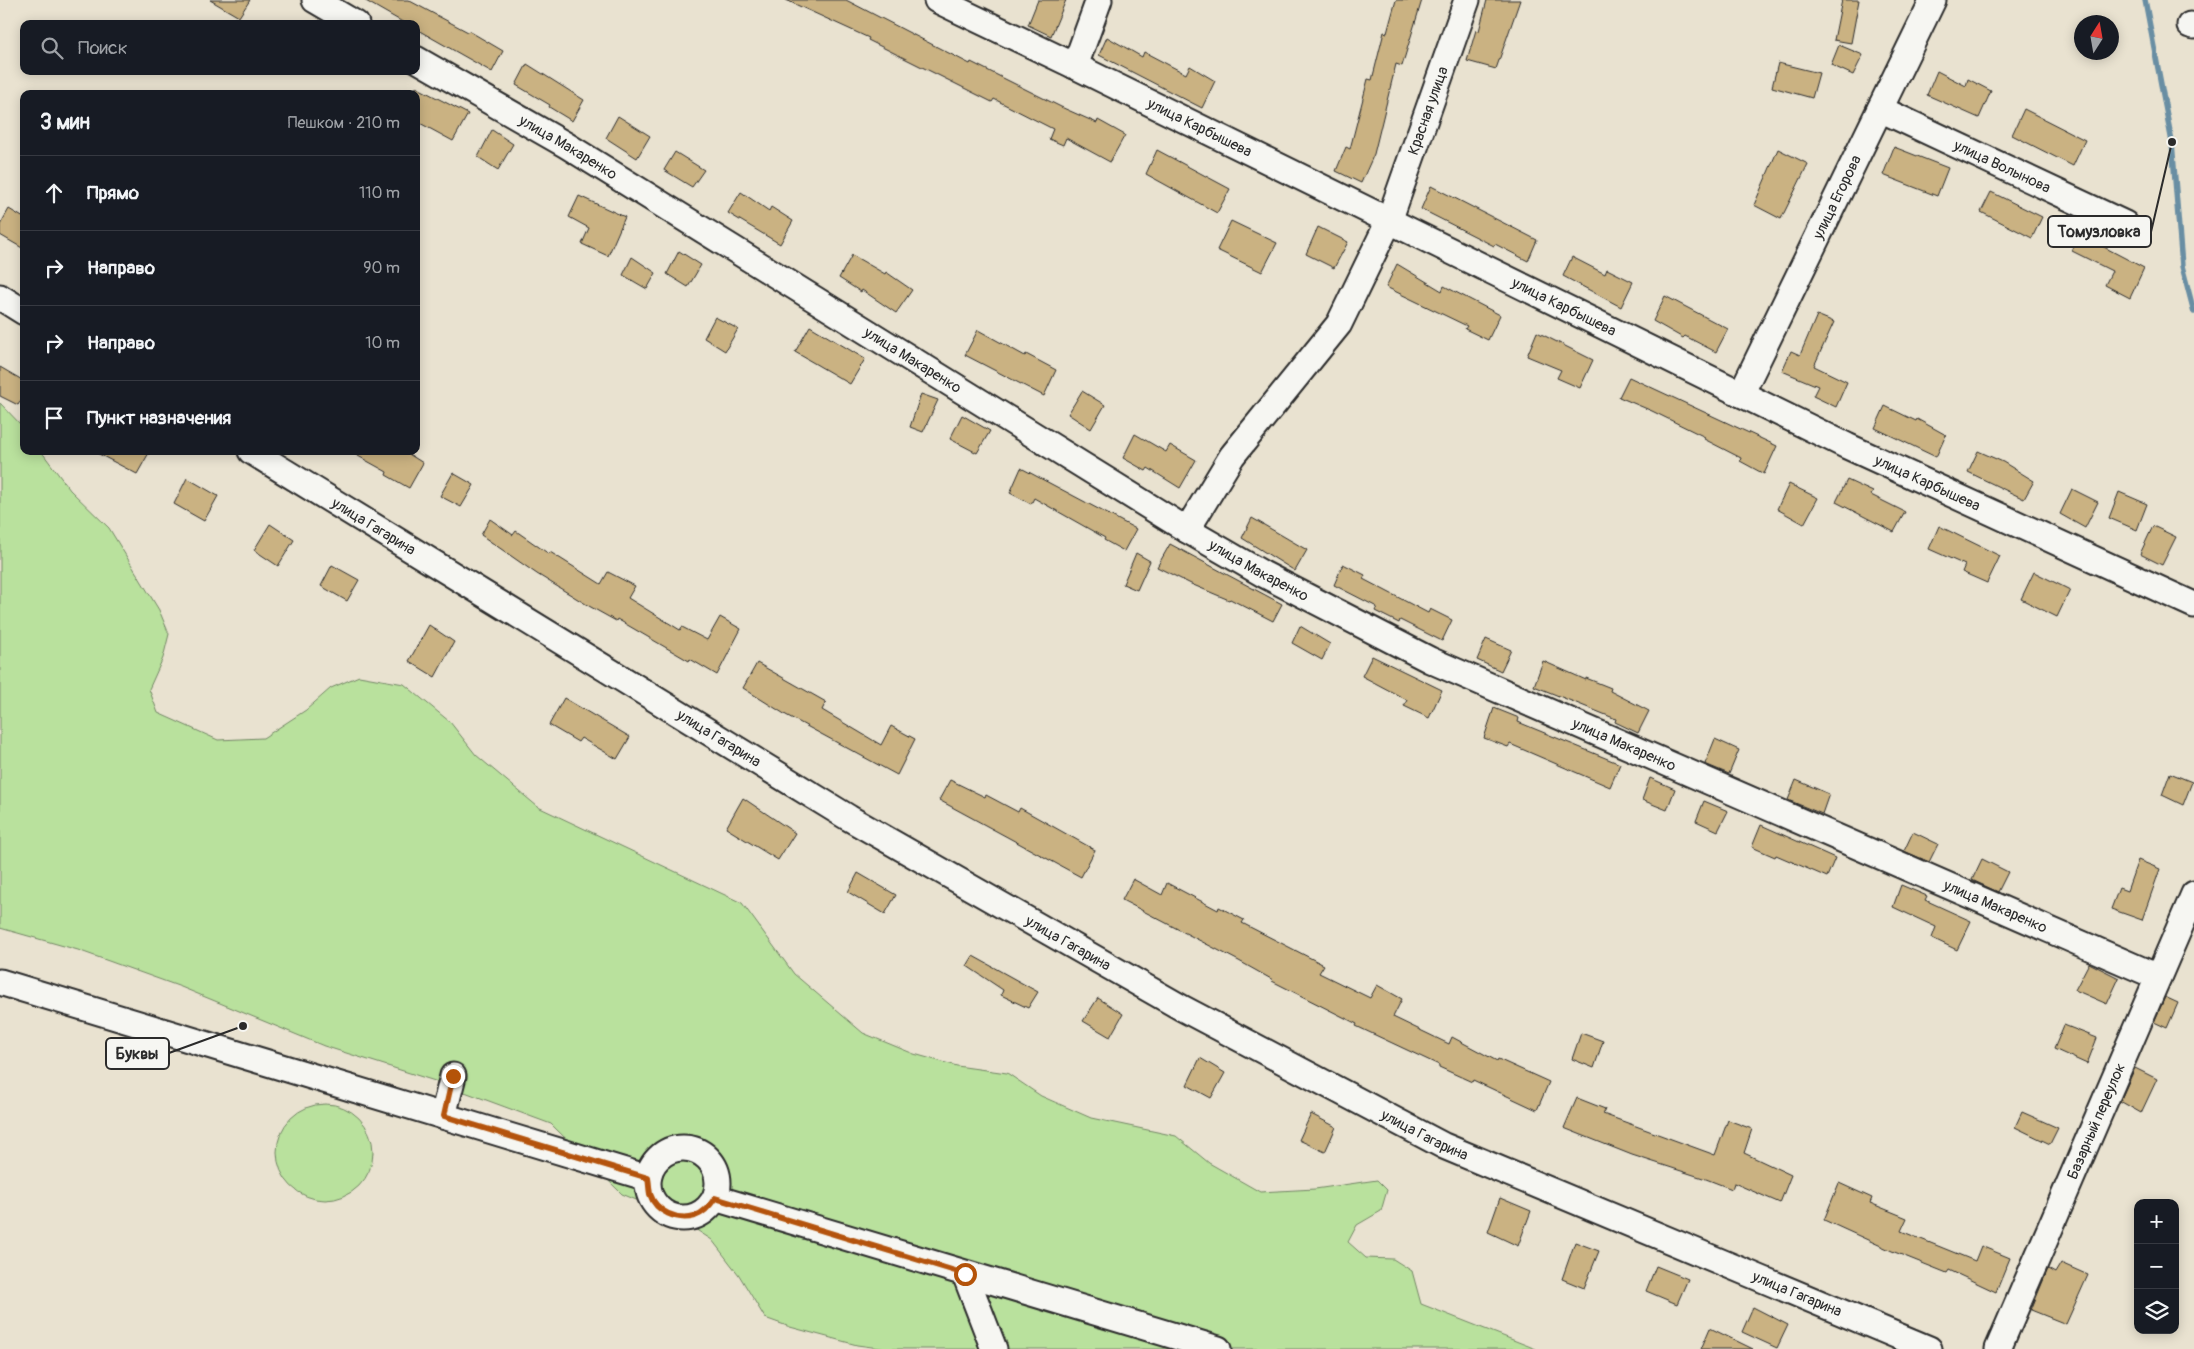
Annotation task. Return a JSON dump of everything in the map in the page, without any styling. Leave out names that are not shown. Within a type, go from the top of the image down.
[{"type":"street","points":[[314,0],[349,20]]},
{"type":"street","name":"улица Карбышева","points":[[937,0],[1847,446],[2194,604]]},
{"type":"street","points":[[1075,66],[1099,0]]},
{"type":"street","name":"Красная улица","points":[[1187,530],[1232,456],[1339,324],[1389,221],[1467,0]]},
{"type":"street","name":"улица Егорова","points":[[1741,394],[1933,0]]},
{"type":"street","name":"улица Макаренко","points":[[420,61],[566,145],[1187,530],[1263,574],[1430,660],[2158,978]]},
{"type":"street","name":"улица Волынова","points":[[1880,110],[2125,224]]},
{"type":"street","points":[[0,297],[20,310]]},
{"type":"street","name":"улица Гагарина","points":[[258,455],[849,818],[1182,1008],[1444,1146],[1929,1349]]},
{"type":"street","name":"Базарный переулок","points":[[1998,1349],[2194,894]]},
{"type":"street","points":[[0,982],[179,1046],[342,1096],[444,1116],[648,1178]]},
{"type":"street","points":[[444,1116],[453,1076]]},
{"type":"street","points":[[685,1147],[702,1152],[714,1165],[719,1181],[715,1198],[707,1209],[696,1216],[683,1218],[670,1215],[660,1209],[650,1195],[648,1178],[655,1162],[668,1151],[685,1147]]},
{"type":"street","points":[[715,1198],[1218,1349]]},
{"type":"street","points":[[965,1274],[994,1349]]},
{"type":"green space","points":[[0,403],[20,424],[20,455],[44,455],[70,490],[109,528],[159,610],[169,634],[163,658],[149,689],[158,713],[218,740],[263,738],[306,710],[331,688],[359,676],[404,684],[450,722],[476,755],[538,807],[742,903],[794,974],[863,1033],[914,1054],[957,1066],[1007,1073],[1041,1096],[1091,1118],[1176,1136],[1209,1163],[1260,1192],[1315,1189],[1377,1180],[1387,1190],[1381,1211],[1357,1225],[1348,1242],[1366,1258],[1393,1259],[1412,1271],[1421,1304],[1536,1349],[887,1349],[857,1345],[790,1327],[765,1318],[739,1275],[712,1240],[675,1216],[622,1194],[551,1124],[435,1081],[324,1046],[181,987],[78,950],[0,928]]},
{"type":"green space","points":[[325,1104],[343,1107],[359,1118],[370,1134],[373,1152],[370,1170],[359,1186],[343,1197],[325,1200],[307,1197],[291,1186],[280,1170],[277,1152],[280,1134],[291,1118],[307,1107]]},
{"type":"building","points":[[210,0],[250,0],[239,17]]},
{"type":"building","points":[[364,0],[408,0],[469,31],[503,51],[492,72],[420,31],[420,20],[399,20]]},
{"type":"building","points":[[786,0],[846,0],[970,64],[971,62],[1097,123],[1098,120],[1125,135],[1110,162],[1066,138],[1063,145],[1049,139],[1053,129],[994,99],[992,102],[868,40],[869,38]]},
{"type":"building","points":[[1038,0],[1066,0],[1051,36],[1028,25]]},
{"type":"building","points":[[1396,0],[1422,0],[1402,66],[1396,64],[1374,154],[1361,183],[1336,171],[1346,147],[1350,149],[1368,79],[1372,80],[1384,32],[1387,33]]},
{"type":"building","points":[[1487,0],[1520,0],[1496,69],[1467,61],[1476,30],[1479,31]]},
{"type":"building","points":[[1842,0],[1859,0],[1851,43],[1834,40]]},
{"type":"building","points":[[1107,37],[1142,57],[1144,52],[1186,74],[1190,66],[1215,81],[1202,108],[1099,55]]},
{"type":"building","points":[[1839,45],[1863,55],[1853,75],[1831,65]]},
{"type":"building","points":[[1778,63],[1819,73],[1812,98],[1772,87]]},
{"type":"building","points":[[527,64],[584,100],[572,121],[549,107],[550,105],[516,85]]},
{"type":"building","points":[[1937,71],[1966,86],[1968,79],[1991,91],[1979,118],[1927,95]]},
{"type":"building","points":[[416,87],[468,114],[453,141],[420,123],[420,90],[416,90]]},
{"type":"building","points":[[2024,109],[2085,140],[2073,166],[2012,135]]},
{"type":"building","points":[[618,116],[650,136],[637,158],[606,138]]},
{"type":"building","points":[[492,130],[513,144],[498,170],[478,157]]},
{"type":"building","points":[[1894,147],[1948,168],[1937,196],[1883,175]]},
{"type":"building","points":[[1778,149],[1808,164],[1781,219],[1754,205]]},
{"type":"building","points":[[1157,150],[1230,189],[1217,213],[1146,174]]},
{"type":"building","points":[[675,152],[704,170],[692,187],[664,170]]},
{"type":"building","points":[[1431,186],[1537,240],[1528,261],[1421,209]]},
{"type":"building","points":[[741,192],[769,211],[771,207],[793,221],[780,244],[728,213]]},
{"type":"building","points":[[1991,192],[2042,217],[2032,238],[1981,212]]},
{"type":"building","points":[[579,196],[625,217],[608,256],[582,244],[589,228],[569,217]]},
{"type":"building","points":[[9,209],[20,216],[20,247],[0,235],[0,225]]},
{"type":"building","points":[[1231,221],[1277,243],[1262,272],[1217,250]]},
{"type":"building","points":[[1318,227],[1348,242],[1334,268],[1306,254]]},
{"type":"building","points":[[2079,234],[2144,268],[2130,298],[2105,285],[2112,271],[2072,251]]},
{"type":"building","points":[[679,251],[701,265],[688,287],[667,274]]},
{"type":"building","points":[[852,255],[885,274],[886,272],[912,290],[896,313],[862,290],[861,292],[839,278]]},
{"type":"building","points":[[632,257],[656,273],[647,289],[623,275]]},
{"type":"building","points":[[1572,257],[1605,274],[1607,269],[1633,282],[1621,307],[1563,276]]},
{"type":"building","points":[[1397,264],[1442,291],[1444,286],[1500,315],[1488,340],[1465,329],[1467,326],[1386,287]]},
{"type":"building","points":[[1665,296],[1728,329],[1716,352],[1685,336],[1683,338],[1653,321]]},
{"type":"building","points":[[1817,315],[1834,322],[1814,366],[1847,382],[1836,407],[1813,396],[1818,386],[1782,371],[1791,351],[1800,355]]},
{"type":"building","points":[[715,317],[738,329],[725,351],[704,338]]},
{"type":"building","points":[[810,326],[865,359],[850,384],[795,352]]},
{"type":"building","points":[[978,330],[1025,356],[1026,354],[1056,370],[1044,396],[965,355]]},
{"type":"building","points":[[1537,332],[1593,360],[1580,388],[1557,378],[1561,370],[1527,356]]},
{"type":"building","points":[[0,367],[20,379],[20,402],[18,405],[0,396]]},
{"type":"building","points":[[1629,377],[1777,446],[1764,474],[1740,461],[1741,458],[1704,439],[1705,437],[1619,397]]},
{"type":"building","points":[[1082,391],[1105,405],[1091,429],[1068,414]]},
{"type":"building","points":[[921,394],[938,400],[923,432],[910,427]]},
{"type":"building","points":[[1885,406],[1916,421],[1917,419],[1946,435],[1936,457],[1875,428]]},
{"type":"building","points":[[962,415],[990,431],[977,453],[950,439]]},
{"type":"building","points":[[1135,434],[1166,452],[1170,445],[1196,460],[1180,488],[1148,468],[1146,471],[1123,458]]},
{"type":"building","points":[[1978,451],[2003,462],[2034,481],[2024,499],[1968,472]]},
{"type":"building","points":[[101,455],[148,455],[137,474]]},
{"type":"building","points":[[356,455],[410,455],[423,463],[409,488],[386,475],[387,472]]},
{"type":"building","points":[[1021,468],[1136,529],[1124,551],[1104,540],[1105,538],[1034,498],[1031,504],[1010,493]]},
{"type":"building","points":[[453,473],[474,485],[461,507],[440,496]]},
{"type":"building","points":[[187,478],[218,496],[204,521],[174,504]]},
{"type":"building","points":[[1847,480],[1873,492],[1871,495],[1905,512],[1894,532],[1836,502]]},
{"type":"building","points":[[1789,484],[1818,498],[1804,524],[1777,509]]},
{"type":"building","points":[[2072,489],[2098,502],[2085,528],[2060,514]]},
{"type":"building","points":[[2119,492],[2147,504],[2137,530],[2109,518]]},
{"type":"building","points":[[1252,518],[1307,550],[1295,571],[1242,538]]},
{"type":"building","points":[[490,519],[513,535],[516,531],[549,554],[550,552],[601,584],[608,572],[635,586],[628,598],[680,630],[682,627],[707,640],[720,617],[741,629],[717,675],[617,619],[616,621],[589,606],[537,574],[481,535]]},
{"type":"building","points":[[270,524],[294,540],[278,566],[254,550]]},
{"type":"building","points":[[1939,526],[2000,556],[1987,583],[1962,572],[1965,565],[1929,549]]},
{"type":"building","points":[[2153,526],[2176,537],[2162,565],[2140,554]]},
{"type":"building","points":[[1170,544],[1282,604],[1273,621],[1230,599],[1191,584],[1157,567]]},
{"type":"building","points":[[1136,553],[1150,561],[1137,590],[1123,584]]},
{"type":"building","points":[[1343,564],[1365,575],[1363,579],[1428,613],[1430,609],[1452,620],[1442,641],[1400,620],[1399,623],[1375,611],[1377,607],[1334,585]]},
{"type":"building","points":[[332,565],[359,580],[347,601],[321,586]]},
{"type":"building","points":[[2034,572],[2070,590],[2057,617],[2021,599]]},
{"type":"building","points":[[429,625],[454,642],[435,677],[409,661]]},
{"type":"building","points":[[1300,626],[1330,644],[1322,660],[1292,643]]},
{"type":"building","points":[[1486,639],[1511,650],[1501,671],[1477,660]]},
{"type":"building","points":[[1372,656],[1442,690],[1429,718],[1404,706],[1407,700],[1362,676]]},
{"type":"building","points":[[1543,661],[1586,680],[1586,678],[1611,688],[1610,691],[1649,711],[1638,733],[1615,722],[1616,719],[1534,686]]},
{"type":"building","points":[[757,663],[826,702],[822,710],[881,745],[891,726],[915,739],[897,775],[786,715],[743,688]]},
{"type":"building","points":[[564,698],[630,737],[617,759],[581,738],[578,742],[549,725]]},
{"type":"building","points":[[1494,708],[1519,718],[1518,722],[1620,764],[1610,787],[1510,744],[1508,747],[1484,738]]},
{"type":"building","points":[[1715,739],[1739,750],[1729,774],[1705,764]]},
{"type":"building","points":[[2170,773],[2192,782],[2183,805],[2162,795]]},
{"type":"building","points":[[1650,778],[1675,789],[1667,810],[1642,800]]},
{"type":"building","points":[[950,780],[985,797],[986,795],[1018,812],[1020,808],[1095,850],[1081,877],[939,800]]},
{"type":"building","points":[[1796,780],[1829,794],[1822,814],[1788,800]]},
{"type":"building","points":[[743,798],[795,833],[778,860],[726,828]]},
{"type":"building","points":[[1704,801],[1728,811],[1718,831],[1696,821]]},
{"type":"building","points":[[1761,825],[1835,858],[1827,877],[1752,847]]},
{"type":"building","points":[[1913,832],[1938,844],[1929,862],[1904,851]]},
{"type":"building","points":[[1982,859],[2008,872],[1998,892],[1972,880]]},
{"type":"building","points":[[2138,860],[2160,869],[2142,920],[2111,909],[2119,888],[2127,891]]},
{"type":"building","points":[[858,873],[896,895],[885,914],[848,892]]},
{"type":"building","points":[[1133,879],[1162,895],[1167,883],[1218,910],[1219,907],[1244,920],[1242,923],[1324,965],[1319,973],[1370,998],[1377,985],[1402,999],[1393,1017],[1449,1044],[1452,1037],[1497,1061],[1498,1059],[1549,1082],[1537,1110],[1473,1080],[1472,1082],[1439,1067],[1439,1065],[1356,1026],[1357,1024],[1272,981],[1239,961],[1122,900]]},
{"type":"building","points":[[1901,885],[1927,896],[1925,900],[1971,921],[1957,950],[1932,938],[1936,927],[1893,907]]},
{"type":"building","points":[[973,956],[1038,992],[1028,1008],[1001,995],[1003,990],[967,966]]},
{"type":"building","points":[[2089,963],[2119,978],[2107,1004],[2075,990]]},
{"type":"building","points":[[2165,997],[2178,1003],[2167,1028],[2154,1022]]},
{"type":"building","points":[[1098,998],[1123,1014],[1110,1037],[1083,1021]]},
{"type":"building","points":[[2064,1025],[2097,1038],[2087,1064],[2054,1049]]},
{"type":"building","points":[[1581,1033],[1603,1041],[1594,1068],[1572,1059]]},
{"type":"building","points":[[1200,1058],[1225,1073],[1211,1098],[1187,1085]]},
{"type":"building","points":[[2135,1068],[2157,1079],[2141,1113],[2120,1101]]},
{"type":"building","points":[[1577,1098],[1605,1109],[1603,1114],[1715,1155],[1728,1120],[1752,1129],[1744,1153],[1791,1175],[1780,1203],[1734,1183],[1732,1189],[1632,1155],[1564,1128]]},
{"type":"building","points":[[2022,1112],[2058,1128],[2050,1144],[2015,1127]]},
{"type":"building","points":[[1311,1114],[1336,1127],[1325,1152],[1299,1140]]},
{"type":"building","points":[[1839,1183],[1872,1198],[1870,1203],[1907,1218],[1901,1231],[1975,1261],[1981,1246],[2010,1258],[1996,1292],[1949,1270],[1947,1273],[1892,1251],[1824,1220]]},
{"type":"building","points":[[1500,1198],[1531,1211],[1518,1246],[1488,1232]]},
{"type":"building","points":[[1575,1242],[1599,1251],[1584,1288],[1562,1279]]},
{"type":"building","points":[[2061,1263],[2088,1275],[2066,1324],[2031,1310],[2048,1269],[2055,1273]]},
{"type":"building","points":[[1656,1266],[1688,1279],[1677,1304],[1646,1291]]},
{"type":"building","points":[[1753,1307],[1788,1325],[1777,1348],[1742,1332]]},
{"type":"building","points":[[1710,1328],[1753,1349],[1701,1349]]},
{"type":"waterway","points":[[2145,0],[2172,142],[2182,266],[2194,312]]},
{"type":"place","name":"Томузловка","points":[[2172,142]]},
{"type":"place","name":"Буквы","points":[[243,1026]]},
{"type":"route","points":[[453,1076],[444,1116],[648,1178],[650,1195],[660,1209],[670,1215],[683,1218],[696,1216],[707,1209],[715,1198],[965,1274]]}]
